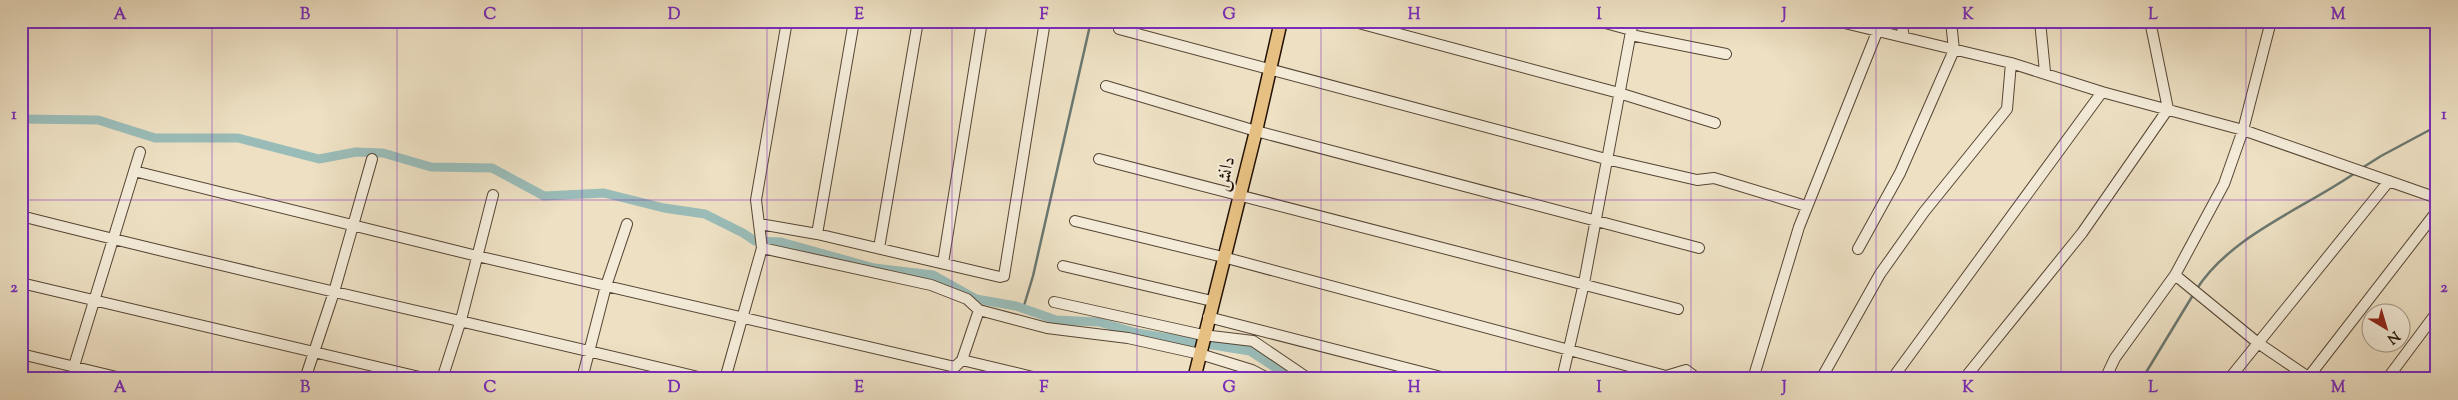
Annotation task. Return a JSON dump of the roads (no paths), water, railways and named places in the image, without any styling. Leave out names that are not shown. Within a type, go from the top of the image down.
[{"type":"main road","name":"دانش","points":[[1194,379],[1203,335],[1256,131],[1281,21]]},
{"type":"street","points":[[725,379],[762,248],[756,200],[787,21]]},
{"type":"street","points":[[817,234],[854,21]]},
{"type":"street","points":[[879,248],[918,21]]},
{"type":"street","points":[[943,263],[982,21]]},
{"type":"street","points":[[760,224],[817,234],[1000,277],[1006,274],[1045,21]]},
{"type":"street","points":[[1351,21],[1619,93],[1715,123]]},
{"type":"street","points":[[1598,21],[1726,54]]},
{"type":"street","points":[[1836,21],[2045,72],[2102,92],[2243,130],[2437,198]]},
{"type":"street","points":[[1900,21],[1904,37]]},
{"type":"street","points":[[1858,250],[1900,173],[1954,50],[1951,21]]},
{"type":"street","points":[[2040,21],[2045,72]]},
{"type":"street","points":[[1964,379],[2082,233],[2168,109],[2150,21]]},
{"type":"street","points":[[2105,379],[2115,358],[2175,275],[2224,184],[2243,130],[2271,21]]},
{"type":"street","points":[[1119,29],[1606,159],[1697,180],[1714,178],[1806,206]]},
{"type":"street","points":[[1562,379],[1584,283],[1631,29]]},
{"type":"street","points":[[1753,379],[1806,206],[1877,32]]},
{"type":"street","points":[[1821,379],[1880,274],[1924,212],[2007,109],[2011,63]]},
{"type":"street","points":[[1106,86],[1256,131],[1699,248]]},
{"type":"street","points":[[1892,379],[2102,92]]},
{"type":"street","points":[[70,379],[140,152]]},
{"type":"street","points":[[306,379],[312,353],[334,292],[372,159]]},
{"type":"street","points":[[1099,159],[1584,283],[1678,309]]},
{"type":"street","points":[[134,171],[477,256],[955,368],[962,360],[980,310]]},
{"type":"street","points":[[2229,379],[2389,181]]},
{"type":"street","points":[[442,379],[461,320],[493,195]]},
{"type":"street","points":[[2175,275],[2258,343],[2309,378],[2437,211]]},
{"type":"street","points":[[21,216],[114,240],[706,379]]},
{"type":"street","points":[[1075,221],[1223,257],[1666,376],[1686,370],[1698,379]]},
{"type":"street","points":[[582,379],[606,286],[627,224]]},
{"type":"street","points":[[762,248],[931,285],[967,299],[980,310],[1047,328],[1128,338],[1200,354],[1252,370],[1269,379]]},
{"type":"street","points":[[1063,266],[1212,301]]},
{"type":"street","points":[[21,283],[428,379]]},
{"type":"street","points":[[1054,302],[1074,308],[1120,315],[1203,335],[1253,341],[1309,379]]},
{"type":"street","points":[[2387,379],[2437,312]]},
{"type":"street","points":[[1208,317],[1449,379]]},
{"type":"street","points":[[21,354],[124,379]]},
{"type":"street","points":[[962,360],[1041,379]]},
{"type":"waterway","points":[[1023,309],[1033,276],[1091,21]]},
{"type":"waterway","points":[[21,119],[98,120],[155,138],[238,138],[319,159],[356,152],[383,153],[431,167],[492,168],[544,196],[604,193],[664,208],[705,214],[755,241],[781,242],[874,268],[933,275],[976,299],[1016,306],[1056,320],[1099,322],[1137,333],[1250,351],[1293,379]]},
{"type":"waterway","points":[[2362,168],[2437,126]]},
{"type":"waterway","points":[[2196,290],[2211,271],[2248,238],[2355,173]]},
{"type":"waterway","points":[[2142,379],[2193,295]]}]
